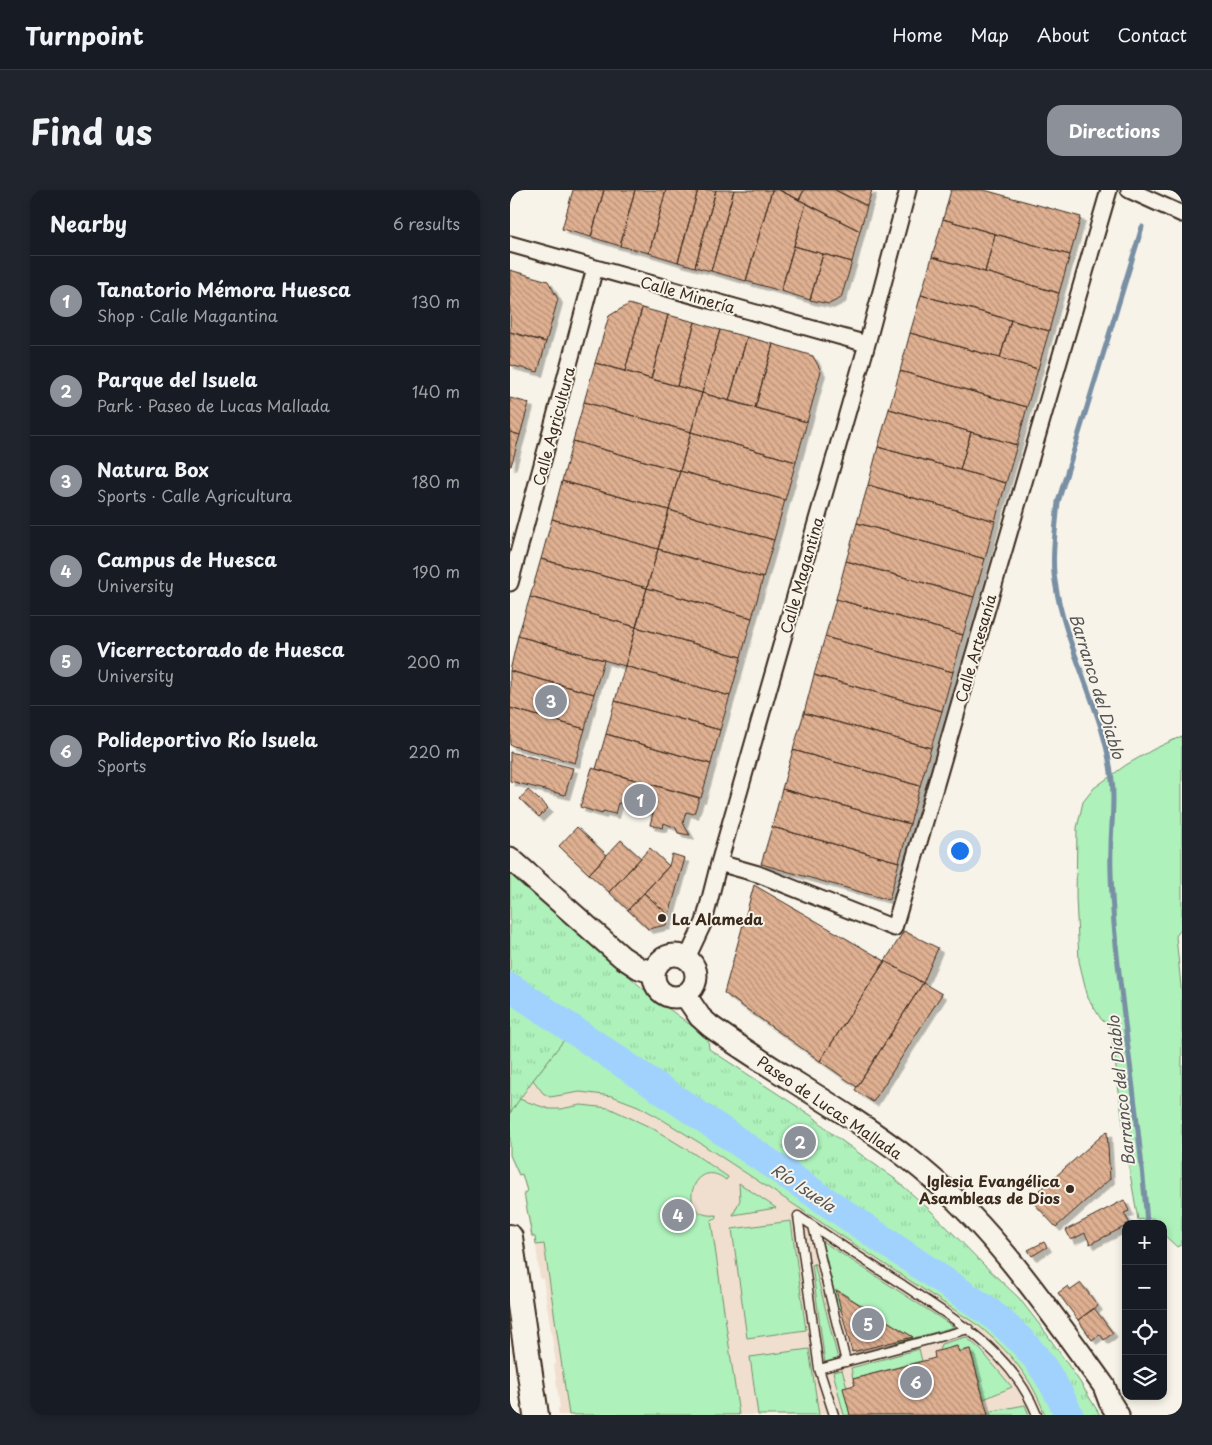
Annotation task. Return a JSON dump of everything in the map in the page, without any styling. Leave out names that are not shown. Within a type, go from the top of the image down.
[{"type":"main road","points":[[510,858],[622,957],[639,968],[654,973]]},
{"type":"main road","points":[[675,955],[687,958],[694,965],[697,974],[695,984],[685,995],[676,997],[664,994],[656,985],[654,973],[659,962],[664,958],[675,955]]},
{"type":"main road","name":"Paseo de Lucas Mallada","points":[[685,995],[700,1017],[710,1026],[910,1159],[951,1196],[1038,1294],[1111,1404],[1131,1415]]},
{"type":"main road","points":[[510,1238],[536,1415]]},
{"type":"street","name":"Calle Magantina","points":[[687,958],[704,922],[719,863],[867,344],[908,190]]},
{"type":"street","name":"Calle Artesanía","points":[[719,863],[758,874],[894,928],[1109,190]]},
{"type":"street","points":[[1129,190],[1182,214]]},
{"type":"street","name":"Calle Minería","points":[[510,244],[867,344]]},
{"type":"street","name":"Calle Agricultura","points":[[510,583],[595,268]]},
{"type":"lane","points":[[834,1415],[819,1370],[798,1216],[970,1330],[989,1346],[1020,1382],[1037,1415]]},
{"type":"lane","points":[[813,1226],[846,1362]]},
{"type":"lane","points":[[819,1370],[970,1330]]},
{"type":"shaded area","points":[[565,1038],[980,1317],[1021,1352],[1052,1399],[1057,1415],[559,1415],[558,1408],[560,1408],[554,1365],[556,1364],[543,1279],[540,1279],[535,1238],[531,1237],[523,1192],[526,1191],[521,1175],[518,1176],[510,1157],[510,1113]]},
{"type":"green space","points":[[1182,736],[1182,928],[1176,936],[1182,996],[1182,1245],[1177,1247],[1167,1238],[1167,1220],[1154,1220],[1153,1218],[1138,1220],[1127,1156],[1111,1028],[1101,1019],[1088,998],[1079,961],[1076,897],[1077,828],[1083,802],[1094,788],[1126,765]]},
{"type":"green space","points":[[510,871],[649,994],[708,1038],[709,1049],[815,1118],[831,1133],[895,1179],[931,1211],[1019,1298],[1080,1382],[1100,1415],[1079,1415],[1064,1380],[1046,1352],[1023,1327],[994,1302],[578,1022],[510,1113]]},
{"type":"green space","points":[[565,1038],[996,1329],[1021,1352],[1032,1366],[1046,1390],[1057,1415],[1045,1415],[1026,1377],[1010,1355],[979,1326],[700,1143],[638,1106],[612,1096],[580,1092],[550,1097],[543,1093],[533,1080]]},
{"type":"green space","points":[[519,1099],[549,1109],[581,1105],[609,1108],[652,1128],[728,1177],[726,1180],[714,1174],[705,1175],[697,1181],[693,1189],[692,1199],[695,1208],[703,1214],[716,1215],[717,1218],[711,1220],[739,1415],[569,1415],[544,1244],[536,1245],[535,1237],[532,1236],[524,1193],[527,1191],[522,1174],[519,1175],[510,1155],[510,1113]]},
{"type":"green space","points":[[739,1183],[776,1208],[733,1215],[740,1200]]},
{"type":"green space","points":[[791,1221],[806,1330],[747,1338],[732,1229]]},
{"type":"green space","points":[[822,1241],[954,1327],[896,1343],[896,1341],[913,1337],[837,1290],[841,1310],[839,1311]]},
{"type":"green space","points":[[814,1263],[838,1359],[825,1363],[812,1265]]},
{"type":"green space","points":[[966,1337],[981,1350],[1012,1387],[984,1399],[970,1349],[959,1352],[939,1351],[941,1344]]},
{"type":"green space","points":[[809,1349],[819,1415],[758,1415],[750,1357]]},
{"type":"green space","points":[[919,1349],[922,1361],[853,1379],[851,1368]]},
{"type":"green space","points":[[842,1370],[847,1387],[850,1415],[844,1415],[833,1372]]},
{"type":"green space","points":[[1025,1405],[1029,1415],[988,1415],[987,1412]]},
{"type":"building","points":[[573,190],[604,190],[591,237],[562,229]]},
{"type":"building","points":[[604,190],[635,190],[620,246],[591,237]]},
{"type":"building","points":[[635,190],[666,190],[649,253],[620,246]]},
{"type":"building","points":[[666,190],[698,190],[678,262],[649,253]]},
{"type":"building","points":[[698,190],[716,190],[695,267],[678,262]]},
{"type":"building","points":[[716,190],[734,190],[711,271],[695,267]]},
{"type":"building","points":[[734,190],[772,190],[746,281],[711,271]]},
{"type":"building","points":[[772,190],[779,190],[806,203],[781,291],[746,281]]},
{"type":"building","points":[[779,190],[804,190],[799,200]]},
{"type":"building","points":[[804,190],[835,190],[867,206],[860,231],[799,200]]},
{"type":"building","points":[[835,190],[872,190],[867,206]]},
{"type":"building","points":[[951,190],[984,190],[1081,217],[1070,255],[943,219]]},
{"type":"building","points":[[806,203],[860,231],[852,262],[794,246]]},
{"type":"building","points":[[943,219],[995,234],[985,272],[932,257]]},
{"type":"building","points":[[995,234],[1070,255],[1059,293],[985,272]]},
{"type":"building","points":[[794,246],[823,254],[810,300],[781,291]]},
{"type":"building","points":[[823,254],[852,262],[841,298],[829,304],[810,300]]},
{"type":"building","points":[[932,257],[1059,293],[1049,331],[921,295]]},
{"type":"building","points":[[510,270],[548,281],[558,299],[546,342],[510,332]]},
{"type":"building","points":[[921,295],[1011,320],[1000,358],[910,333]]},
{"type":"building","points":[[629,304],[642,308],[625,371],[595,363],[609,316]]},
{"type":"building","points":[[642,308],[668,315],[651,379],[625,371]]},
{"type":"building","points":[[668,315],[695,322],[677,386],[651,379]]},
{"type":"building","points":[[1011,320],[1049,331],[1038,369],[1000,358]]},
{"type":"building","points":[[695,322],[720,330],[702,393],[677,386]]},
{"type":"building","points":[[720,330],[747,337],[729,401],[702,393]]},
{"type":"building","points":[[510,332],[546,342],[538,372],[510,365]]},
{"type":"building","points":[[910,333],[1038,369],[1027,407],[900,371]]},
{"type":"building","points":[[747,337],[773,344],[755,408],[729,401]]},
{"type":"building","points":[[773,344],[813,356],[821,371],[807,422],[755,408]]},
{"type":"building","points":[[595,363],[702,393],[691,432],[584,402]]},
{"type":"building","points":[[900,371],[1027,407],[1017,445],[889,409]]},
{"type":"building","points":[[702,393],[807,422],[796,462],[691,432]]},
{"type":"building","points":[[510,398],[529,403],[520,435],[510,432]]},
{"type":"building","points":[[584,402],[691,432],[680,471],[573,441]]},
{"type":"building","points":[[889,409],[971,432],[960,470],[878,447]]},
{"type":"building","points":[[510,432],[520,435],[511,466],[510,466]]},
{"type":"building","points":[[691,432],[796,462],[785,500],[680,471]]},
{"type":"building","points":[[971,432],[1017,445],[1006,483],[960,470]]},
{"type":"building","points":[[573,441],[680,471],[669,510],[562,481]]},
{"type":"building","points":[[878,447],[1006,483],[995,521],[868,485]]},
{"type":"building","points":[[680,471],[785,500],[774,540],[669,510]]},
{"type":"building","points":[[562,481],[669,510],[658,549],[552,519]]},
{"type":"building","points":[[868,485],[995,521],[985,559],[857,523]]},
{"type":"building","points":[[669,510],[774,540],[763,578],[658,549]]},
{"type":"building","points":[[552,519],[658,549],[647,588],[541,559]]},
{"type":"building","points":[[857,523],[985,559],[974,597],[846,561]]},
{"type":"building","points":[[658,549],[763,578],[752,618],[647,588]]},
{"type":"building","points":[[541,559],[647,588],[636,627],[530,597]]},
{"type":"building","points":[[846,561],[974,597],[963,635],[836,599]]},
{"type":"building","points":[[647,588],[752,618],[741,657],[636,627]]},
{"type":"building","points":[[530,597],[636,627],[625,666],[518,636]]},
{"type":"building","points":[[836,599],[963,635],[953,672],[825,637]]},
{"type":"building","points":[[636,627],[741,657],[730,696],[625,666]]},
{"type":"building","points":[[518,636],[604,660],[594,694],[510,671]]},
{"type":"building","points":[[825,637],[953,672],[942,711],[814,675]]},
{"type":"building","points":[[625,666],[730,696],[720,730],[615,701]]},
{"type":"building","points":[[510,671],[594,694],[585,729],[510,708]]},
{"type":"building","points":[[814,675],[942,711],[931,748],[804,713]]},
{"type":"building","points":[[615,701],[720,730],[711,764],[606,734]]},
{"type":"building","points":[[510,708],[585,729],[575,763],[510,745]]},
{"type":"building","points":[[804,713],[931,748],[920,786],[793,750]]},
{"type":"building","points":[[606,734],[711,764],[701,798],[596,769]]},
{"type":"building","points":[[793,750],[920,786],[910,824],[782,789]]},
{"type":"building","points":[[510,752],[573,768],[565,795],[510,781]]},
{"type":"building","points":[[592,768],[699,798],[694,814],[686,812],[683,823],[690,835],[678,833],[676,828],[664,823],[663,828],[650,825],[653,813],[618,803],[615,814],[603,811],[602,814],[580,807]]},
{"type":"building","points":[[782,789],[910,824],[899,862],[772,827]]},
{"type":"building","points":[[528,790],[548,808],[539,817],[520,799]]},
{"type":"building","points":[[577,827],[607,855],[589,874],[559,846]]},
{"type":"building","points":[[772,827],[899,862],[889,900],[761,864]]},
{"type":"building","points":[[621,840],[641,858],[609,892],[589,874]]},
{"type":"building","points":[[650,848],[669,866],[628,910],[609,892]]},
{"type":"building","points":[[672,854],[685,858],[669,915],[644,893],[669,866]]},
{"type":"building","points":[[754,885],[885,961],[820,1061],[724,993]]},
{"type":"building","points":[[644,893],[669,915],[666,925],[648,929],[628,910]]},
{"type":"building","points":[[904,931],[938,948],[923,983],[885,961]]},
{"type":"building","points":[[885,961],[923,983],[857,1087],[820,1061]]},
{"type":"building","points":[[923,983],[942,994],[873,1102],[855,1090]]},
{"type":"building","name":"Iglesia Evangélica Asambleas de Dios","points":[[1107,1131],[1110,1179],[1056,1227],[1030,1199]]},
{"type":"building","points":[[1124,1200],[1129,1211],[1124,1213],[1128,1220],[1122,1220],[1122,1228],[1090,1244],[1085,1233],[1071,1240],[1066,1230]]},
{"type":"building","points":[[1044,1242],[1047,1247],[1032,1256],[1028,1250]]},
{"type":"building","points":[[1081,1283],[1098,1306],[1078,1320],[1058,1293],[1068,1286],[1071,1290]]},
{"type":"building","points":[[836,1290],[913,1337],[852,1352]]},
{"type":"building","points":[[1094,1308],[1113,1333],[1104,1340],[1100,1334],[1092,1340],[1078,1320]]},
{"type":"building","points":[[957,1346],[959,1352],[970,1349],[988,1415],[850,1415],[843,1388],[855,1385],[853,1379],[935,1358],[934,1352]]},
{"type":"waterway","name":"Barranco del Diablo","points":[[1142,227],[1058,502],[1054,542],[1054,572],[1060,607],[1067,632],[1102,730],[1112,780],[1111,886],[1113,915],[1147,1220]]},
{"type":"waterway","name":"Río Isuela","points":[[510,987],[988,1311],[1015,1334],[1036,1357],[1053,1383],[1069,1415]]},
{"type":"place","name":"Natura Box","points":[[551,701]]},
{"type":"place","name":"Tanatorio Mémora Huesca","points":[[640,800]]},
{"type":"place","name":"La Alameda","points":[[662,918]]},
{"type":"place","name":"Parque del Isuela","points":[[800,1142]]},
{"type":"place","name":"Iglesia Evangélica Asambleas de Dios","points":[[1070,1189]]},
{"type":"place","name":"Campus de Huesca","points":[[678,1215]]},
{"type":"place","name":"Vicerrectorado de Huesca","points":[[868,1324]]},
{"type":"place","name":"Polideportivo Río Isuela","points":[[916,1382]]}]
